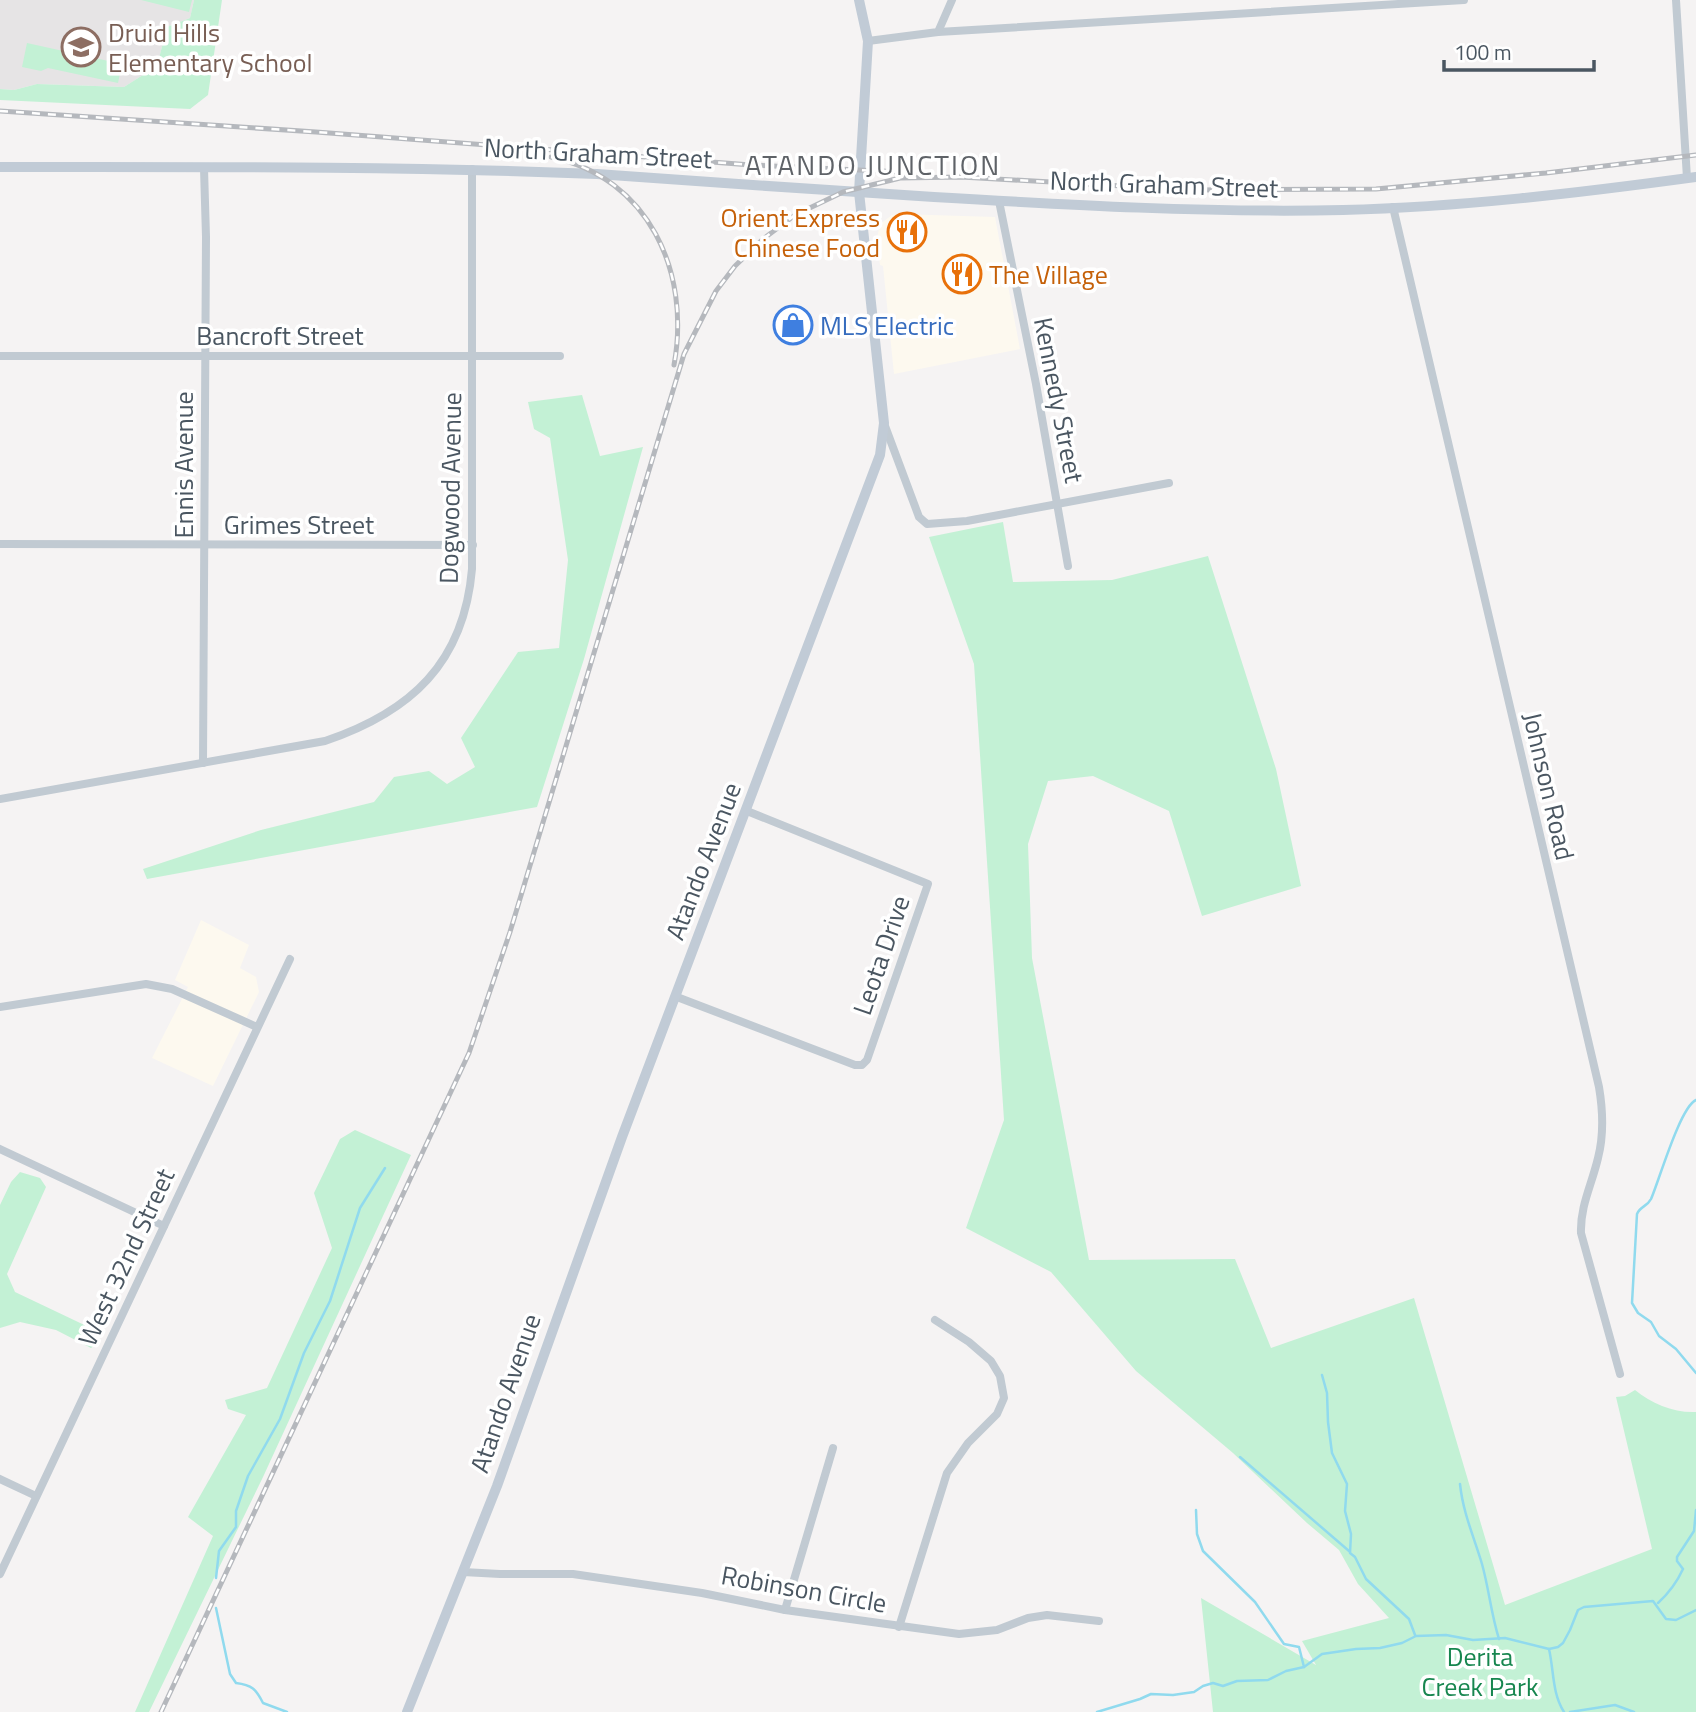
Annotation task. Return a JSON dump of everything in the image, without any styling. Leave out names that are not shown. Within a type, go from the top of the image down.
[{"type":"main road","name":"Atando Avenue","points":[[407,1712],[502,1474],[554,1324],[880,455],[884,423],[859,192],[868,41],[859,0]]},
{"type":"main road","name":"North Graham Street","points":[[0,167],[472,169],[597,174],[999,201],[1200,210],[1345,210],[1393,207],[1548,196],[1692,178]]},
{"type":"street","points":[[938,32],[952,0]]},
{"type":"street","points":[[868,41],[938,32],[1317,4],[1464,0]]},
{"type":"street","points":[[1676,0],[1692,178]]},
{"type":"street","name":"Ennis Avenue","points":[[203,763],[204,168]]},
{"type":"street","name":"Dogwood Avenue","points":[[0,799],[302,746],[349,733],[378,719],[419,690],[444,661],[458,635],[471,592],[472,169]]},
{"type":"street","name":"Kennedy Street","points":[[999,201],[1069,566]]},
{"type":"street","name":"Johnson Road","points":[[1393,207],[1599,1087],[1602,1137],[1598,1160],[1581,1214],[1581,1233],[1620,1374]]},
{"type":"street","name":"Bancroft Street","points":[[0,356],[560,356]]},
{"type":"street","points":[[884,423],[919,517],[927,524],[967,521],[1169,483]]},
{"type":"street","name":"Grimes Street","points":[[0,544],[472,545]]},
{"type":"street","name":"Leota Drive","points":[[677,996],[855,1065],[862,1065],[867,1060],[928,884],[747,811]]},
{"type":"street","name":"West 32nd Street","points":[[0,1574],[290,959]]},
{"type":"street","points":[[0,1007],[146,984],[172,989],[257,1027]]},
{"type":"street","points":[[0,1149],[164,1226]]},
{"type":"street","name":"Robinson Circle","points":[[463,1572],[573,1574],[899,1627],[947,1473],[968,1443],[997,1414],[1004,1398],[1000,1376],[991,1362],[969,1342],[935,1320]]},
{"type":"street","points":[[785,1610],[833,1448]]},
{"type":"street","points":[[0,1479],[36,1496]]},
{"type":"street","points":[[899,1627],[978,1634],[1012,1626],[1034,1617],[1067,1616],[1099,1621]]},
{"type":"shaded area","name":"Druid Hills Elementary School","points":[[0,0],[194,0],[190,18],[167,27],[157,66],[124,87],[37,84],[14,90],[0,89]]},
{"type":"shaded area","points":[[892,215],[995,217],[1020,349],[894,374],[883,266],[880,265],[877,238],[880,224]]},
{"type":"shaded area","points":[[201,920],[249,945],[240,968],[256,977],[259,992],[213,1086],[152,1058],[188,987],[175,980]]},
{"type":"green space","points":[[141,0],[192,0],[189,12]]},
{"type":"green space","points":[[194,0],[222,0],[208,95],[190,109],[0,100],[0,89],[14,90],[37,84],[124,87],[157,66],[167,27],[190,18]]},
{"type":"green space","points":[[27,43],[122,64],[118,83],[48,68],[41,71],[22,67]]},
{"type":"green space","points":[[582,395],[600,456],[643,447],[584,659],[537,807],[147,879],[143,869],[261,830],[374,802],[394,777],[429,771],[447,784],[475,767],[461,738],[518,652],[559,648],[568,560],[550,438],[534,429],[528,402]]},
{"type":"green space","name":"Derita Creek Park","points":[[1003,522],[1013,582],[1112,580],[1208,556],[1276,769],[1301,886],[1202,916],[1169,811],[1093,776],[1048,781],[1028,844],[1032,958],[1089,1260],[1235,1259],[1271,1348],[1414,1298],[1505,1605],[1652,1549],[1616,1397],[1625,1396],[1635,1390],[1664,1407],[1696,1412],[1696,1712],[1213,1712],[1201,1598],[1316,1665],[1302,1641],[1389,1618],[1358,1584],[1339,1550],[1233,1453],[1136,1371],[1051,1272],[966,1228],[1004,1120],[974,664],[929,537]]},
{"type":"green space","points":[[355,1130],[411,1155],[263,1477],[149,1712],[135,1712],[213,1536],[188,1517],[246,1415],[228,1409],[225,1400],[267,1388],[332,1248],[314,1193],[340,1139]]},
{"type":"green space","points":[[20,1172],[40,1178],[46,1187],[7,1274],[15,1292],[97,1331],[100,1340],[91,1348],[56,1330],[20,1322],[0,1328],[0,1205],[11,1182]]},
{"type":"waterway","points":[[1696,1100],[1683,1116],[1651,1199],[1637,1214],[1632,1303],[1638,1313],[1651,1322],[1659,1336],[1676,1349],[1696,1373]]},
{"type":"waterway","points":[[216,1578],[219,1551],[236,1527],[236,1511],[248,1476],[280,1419],[304,1353],[330,1301],[360,1208],[385,1168]]},
{"type":"waterway","points":[[1322,1375],[1327,1393],[1332,1453],[1347,1484],[1345,1511],[1351,1534],[1350,1553],[1355,1557],[1366,1579],[1409,1619],[1415,1635]]},
{"type":"waterway","points":[[1240,1457],[1349,1551]]},
{"type":"waterway","points":[[1460,1484],[1499,1639]]},
{"type":"waterway","points":[[1196,1510],[1197,1534],[1203,1551],[1255,1602],[1284,1644],[1299,1647],[1304,1667]]},
{"type":"waterway","points":[[1658,1603],[1683,1569],[1677,1557],[1694,1531],[1696,1510]]},
{"type":"waterway","points":[[1097,1712],[1151,1694],[1173,1695],[1194,1692],[1213,1683],[1223,1686],[1237,1681],[1268,1680],[1286,1671],[1304,1667],[1322,1654],[1380,1648],[1402,1643],[1416,1636],[1446,1635],[1473,1640],[1505,1638],[1549,1649],[1563,1643],[1578,1610],[1584,1607],[1653,1601],[1666,1619],[1676,1620],[1696,1610]]},
{"type":"waterway","points":[[216,1608],[230,1674],[236,1683],[253,1688],[263,1703],[287,1712]]},
{"type":"waterway","points":[[1549,1649],[1555,1690],[1564,1712]]},
{"type":"waterway","points":[[1570,1712],[1615,1705],[1634,1712]]},
{"type":"railway","points":[[0,111],[751,165],[902,172]]},
{"type":"railway","points":[[161,1712],[469,1053],[510,932],[684,354],[716,291],[735,266],[763,239],[795,215],[843,192],[900,178],[961,177],[1193,190],[1376,189],[1696,155]]},
{"type":"railway","points":[[551,157],[585,168],[614,185],[637,208],[656,234],[668,264],[676,296],[678,330],[674,365]]},
{"type":"place","name":"Druid Hills Elementary School","points":[[81,47]]},
{"type":"place","name":"Orient Express Chinese Food","points":[[907,232]]},
{"type":"place","name":"The Village","points":[[962,274]]},
{"type":"place","name":"MLS Electric","points":[[793,325]]},
{"type":"district","name":"ATANDO JUNCTION","points":[[873,164]]}]
